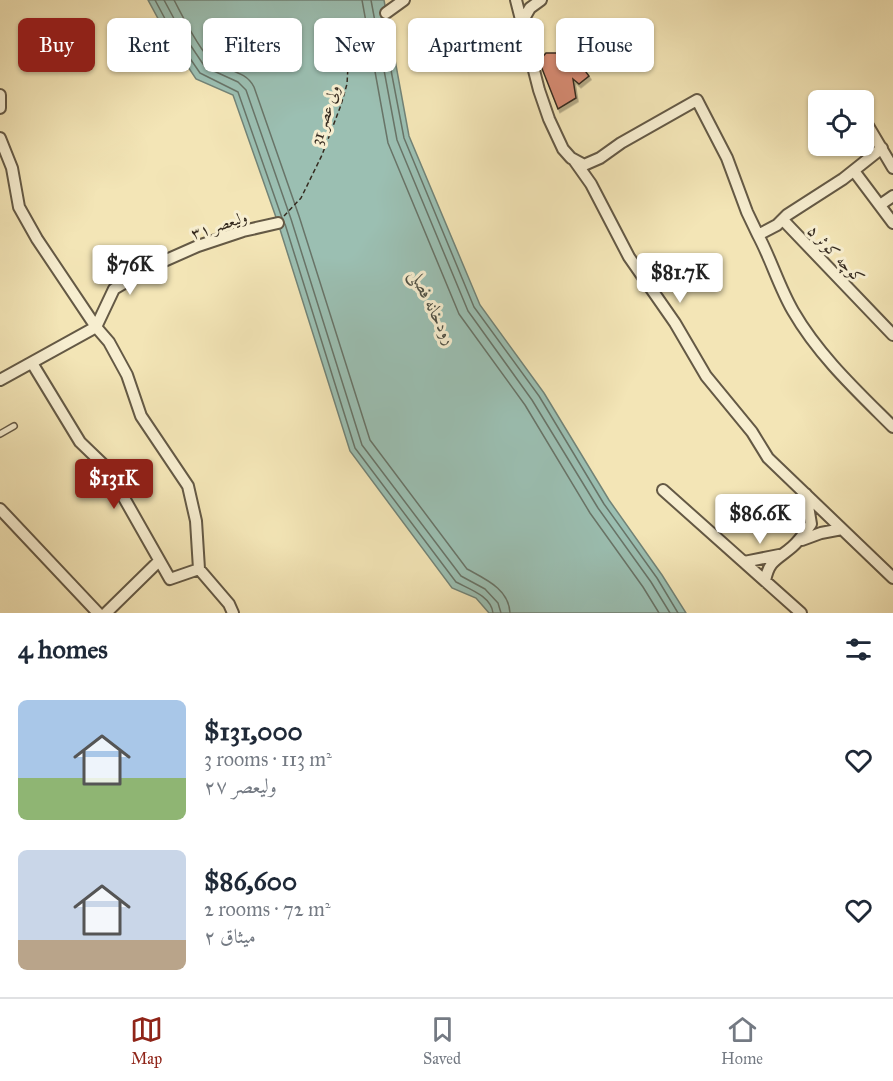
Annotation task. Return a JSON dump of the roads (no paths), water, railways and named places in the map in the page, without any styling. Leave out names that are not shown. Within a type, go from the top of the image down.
[{"type":"street","points":[[387,13],[404,0]]},
{"type":"street","points":[[516,0],[521,18]]},
{"type":"street","points":[[524,18],[530,8],[541,0]]},
{"type":"street","points":[[534,72],[549,119],[563,149],[591,184],[629,256],[675,323],[706,376],[752,432],[768,458],[893,578]]},
{"type":"street","points":[[0,95],[0,108]]},
{"type":"street","points":[[574,160],[584,165],[600,158],[621,143],[697,100],[727,158],[747,212],[792,310],[838,373],[893,427]]},
{"type":"street","points":[[874,135],[893,168]]},
{"type":"street","points":[[0,138],[12,168],[19,207],[37,239],[96,327],[109,342],[127,375],[141,416],[188,486],[196,521],[199,569],[229,604],[233,613]]},
{"type":"street","points":[[758,235],[777,225],[854,171],[882,148]]},
{"type":"street","points":[[0,173],[12,168]]},
{"type":"street","points":[[854,171],[893,223]]},
{"type":"street","points":[[880,205],[893,196]]},
{"type":"street","name":"کوچه کوثر ۵","points":[[783,220],[893,335]]},
{"type":"street","name":"ولیعصر ۳۱","points":[[96,327],[114,289],[145,271],[198,246],[243,231],[278,223]]},
{"type":"street","points":[[0,380],[96,327]]},
{"type":"street","points":[[32,363],[80,442],[107,468],[170,579],[199,569]]},
{"type":"street","points":[[663,490],[801,613]]},
{"type":"street","points":[[765,581],[768,568],[796,543],[812,524],[806,494]]},
{"type":"street","points":[[0,509],[98,613]]},
{"type":"street","points":[[796,543],[810,536],[842,529]]},
{"type":"street","points":[[744,562],[782,555]]},
{"type":"street","points":[[106,613],[159,561]]},
{"type":"lane","points":[[0,434],[14,426]]},
{"type":"water","name":"رودخانه فصلی","points":[[148,0],[384,0],[387,18],[314,18],[314,72],[396,72],[396,65],[409,136],[480,305],[544,393],[609,500],[686,613],[489,613],[476,598],[452,588],[350,451],[278,223],[233,95],[196,79],[191,71],[191,18],[158,18]]}]
